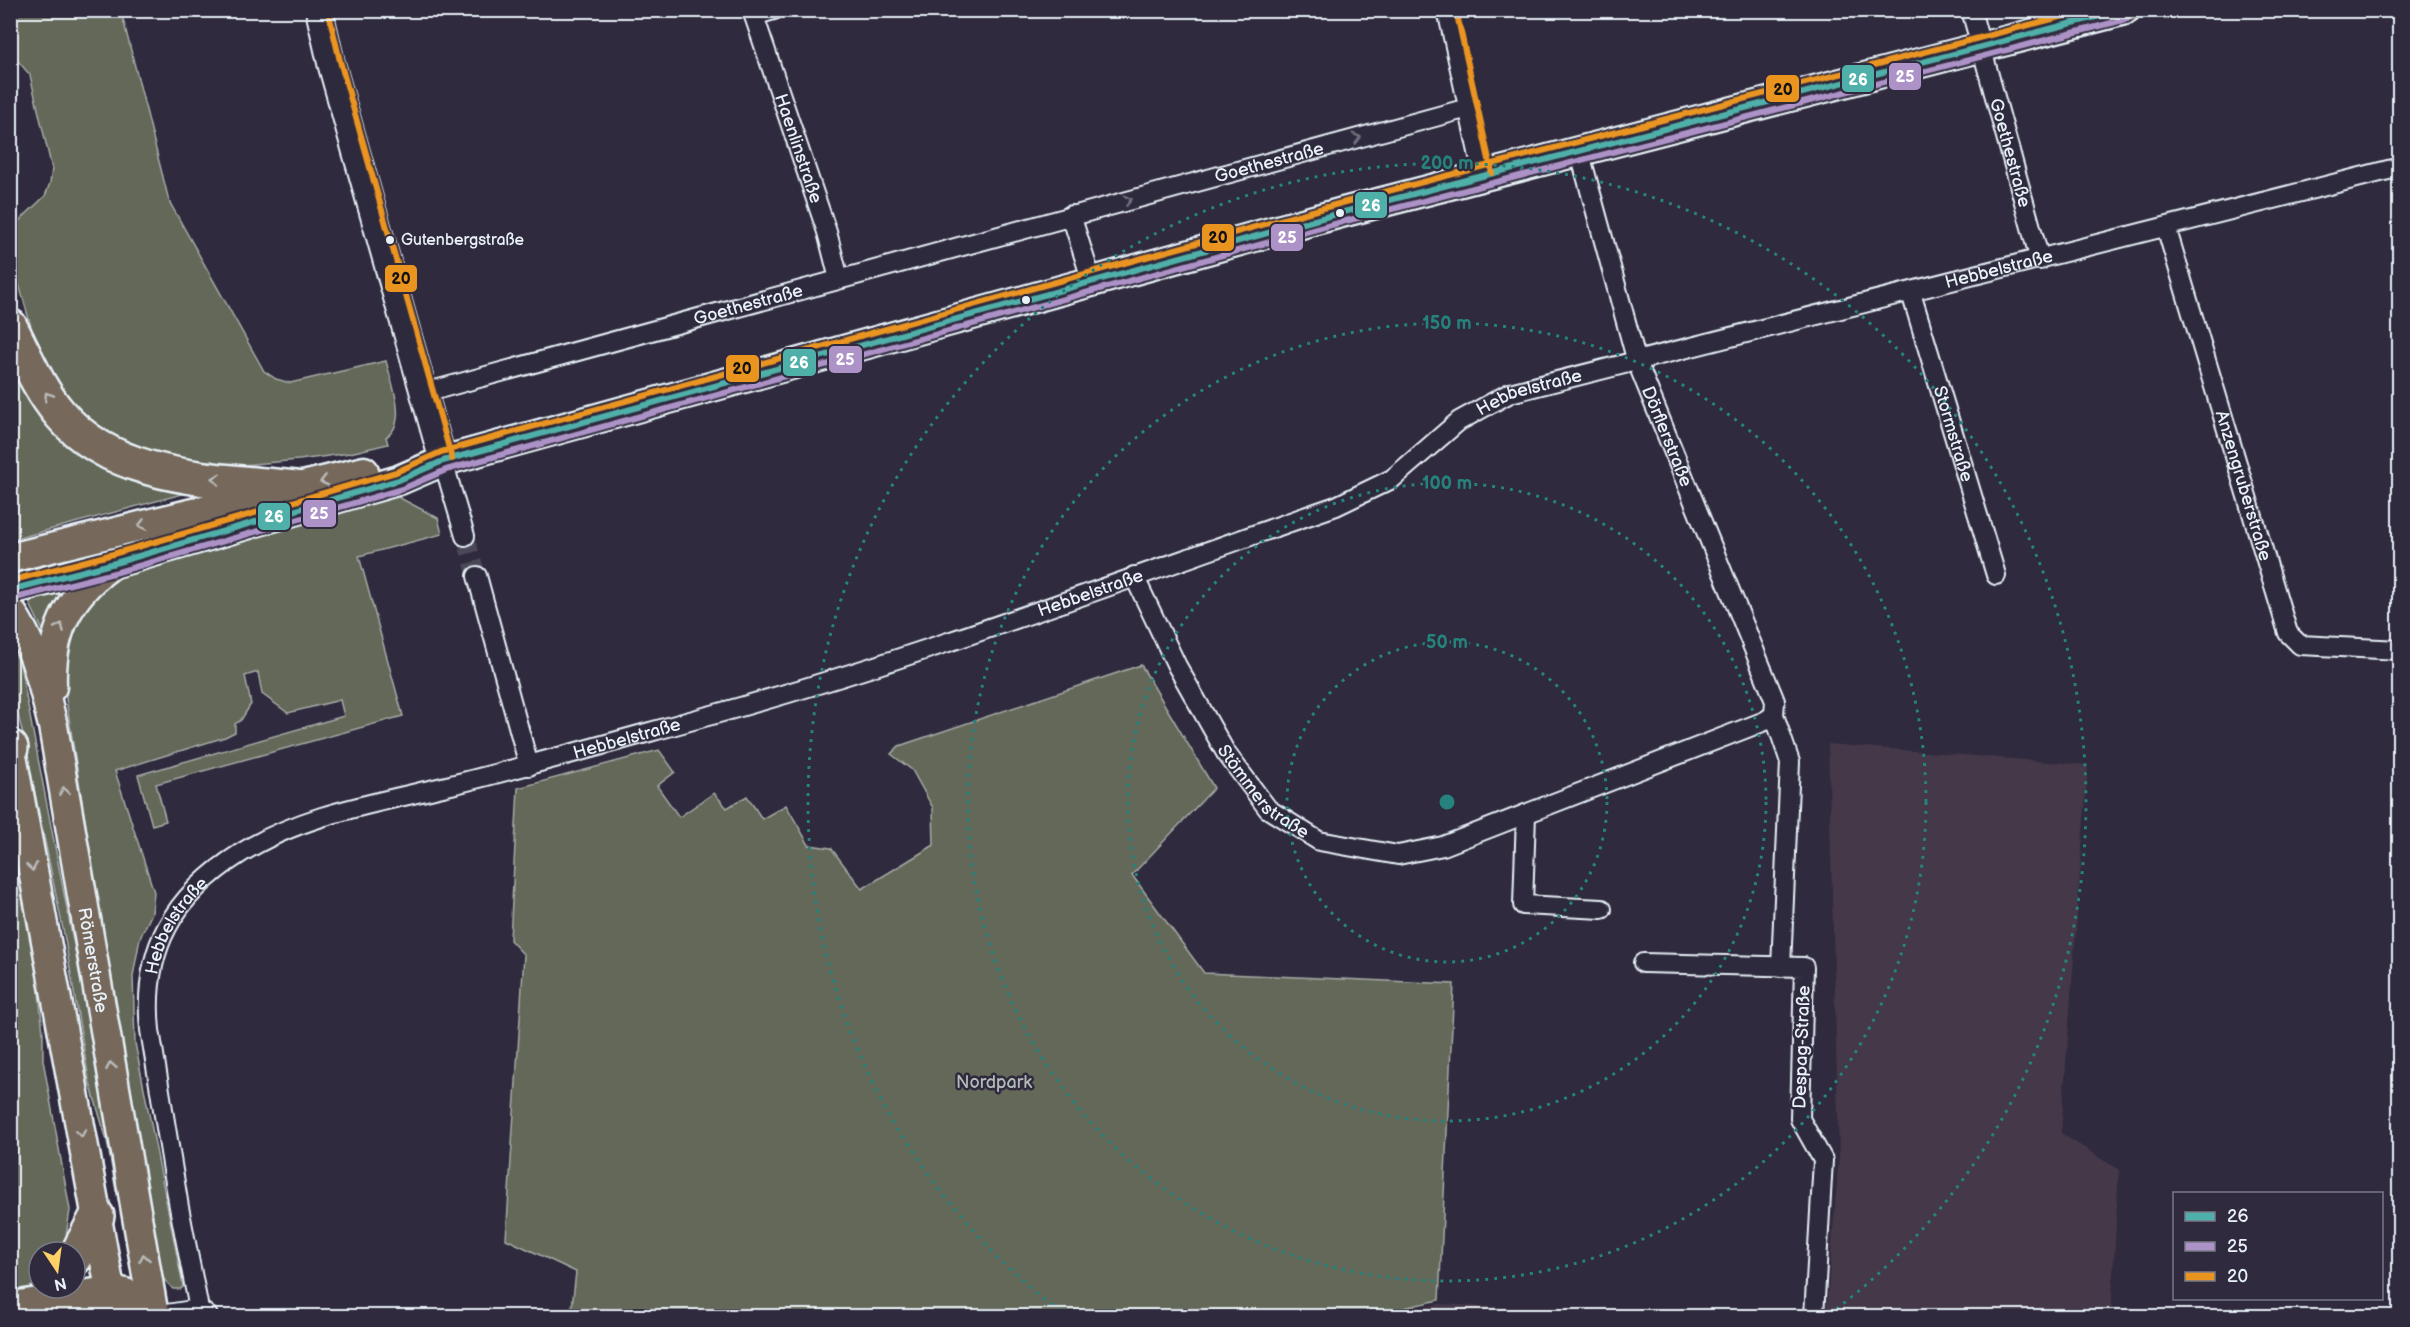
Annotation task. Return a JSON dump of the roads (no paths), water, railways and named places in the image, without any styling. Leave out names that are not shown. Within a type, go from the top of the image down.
[{"type":"highway","points":[[10,326],[38,381],[60,414],[77,431],[99,445],[122,458],[159,472],[295,488]]},
{"type":"highway","points":[[84,1240],[97,1216]]},
{"type":"highway","points":[[29,1301],[113,1305],[123,1294],[141,1303],[153,1316]]},
{"type":"main road","points":[[10,590],[115,563],[399,480],[443,461],[1340,213],[2125,10]]},
{"type":"main road","points":[[13,560],[400,462],[443,461]]},
{"type":"main road","points":[[53,726],[51,667],[52,651],[58,632],[76,598],[90,580],[115,563]]},
{"type":"main road","name":"Römerstraße","points":[[10,610],[20,625],[36,661],[53,726],[153,1316]]},
{"type":"main road","points":[[11,747],[113,1305]]},
{"type":"street","points":[[320,10],[332,63],[465,536]]},
{"type":"street","name":"Haenlinstraße","points":[[774,10],[753,13],[827,232],[839,279]]},
{"type":"street","points":[[1447,10],[1483,175]]},
{"type":"street","name":"Goethestraße","points":[[1971,10],[2040,260]]},
{"type":"street","name":"Goethestraße","points":[[424,393],[1468,108]]},
{"type":"street","name":"Dörflerstraße","points":[[1579,150],[1637,362],[1775,701],[1774,715],[1790,762],[1781,967]]},
{"type":"street","name":"Hebbelstraße","points":[[153,1316],[203,1313],[179,1207],[148,1009],[153,960],[161,938],[174,916],[193,892],[213,873],[270,837],[308,821],[529,766],[737,708],[960,638],[1336,506],[1392,479],[1459,421],[1510,393],[2400,168]]},
{"type":"street","points":[[1071,215],[1092,282]]},
{"type":"street","name":"Anzengruberstraße","points":[[2166,228],[2288,633],[2300,645],[2400,650]]},
{"type":"street","name":"Stormstraße","points":[[1911,293],[1996,575]]},
{"type":"street","points":[[477,576],[529,766]]},
{"type":"street","name":"Stömmerstraße","points":[[1134,576],[1177,666],[1227,755],[1268,809],[1319,842],[1398,855],[1443,846],[1765,721],[1774,715]]},
{"type":"street","points":[[1526,814],[1523,905],[1602,909]]},
{"type":"street","name":"Despag-Straße","points":[[1643,963],[1804,967],[1800,1119],[1823,1160],[1814,1317]]},
{"type":"tunnel","points":[[465,536],[477,576]]},
{"type":"place","name":"Gutenbergstraße","points":[[390,240]]},
{"type":"park label","name":"Nordpark","points":[[994,1082]]}]
